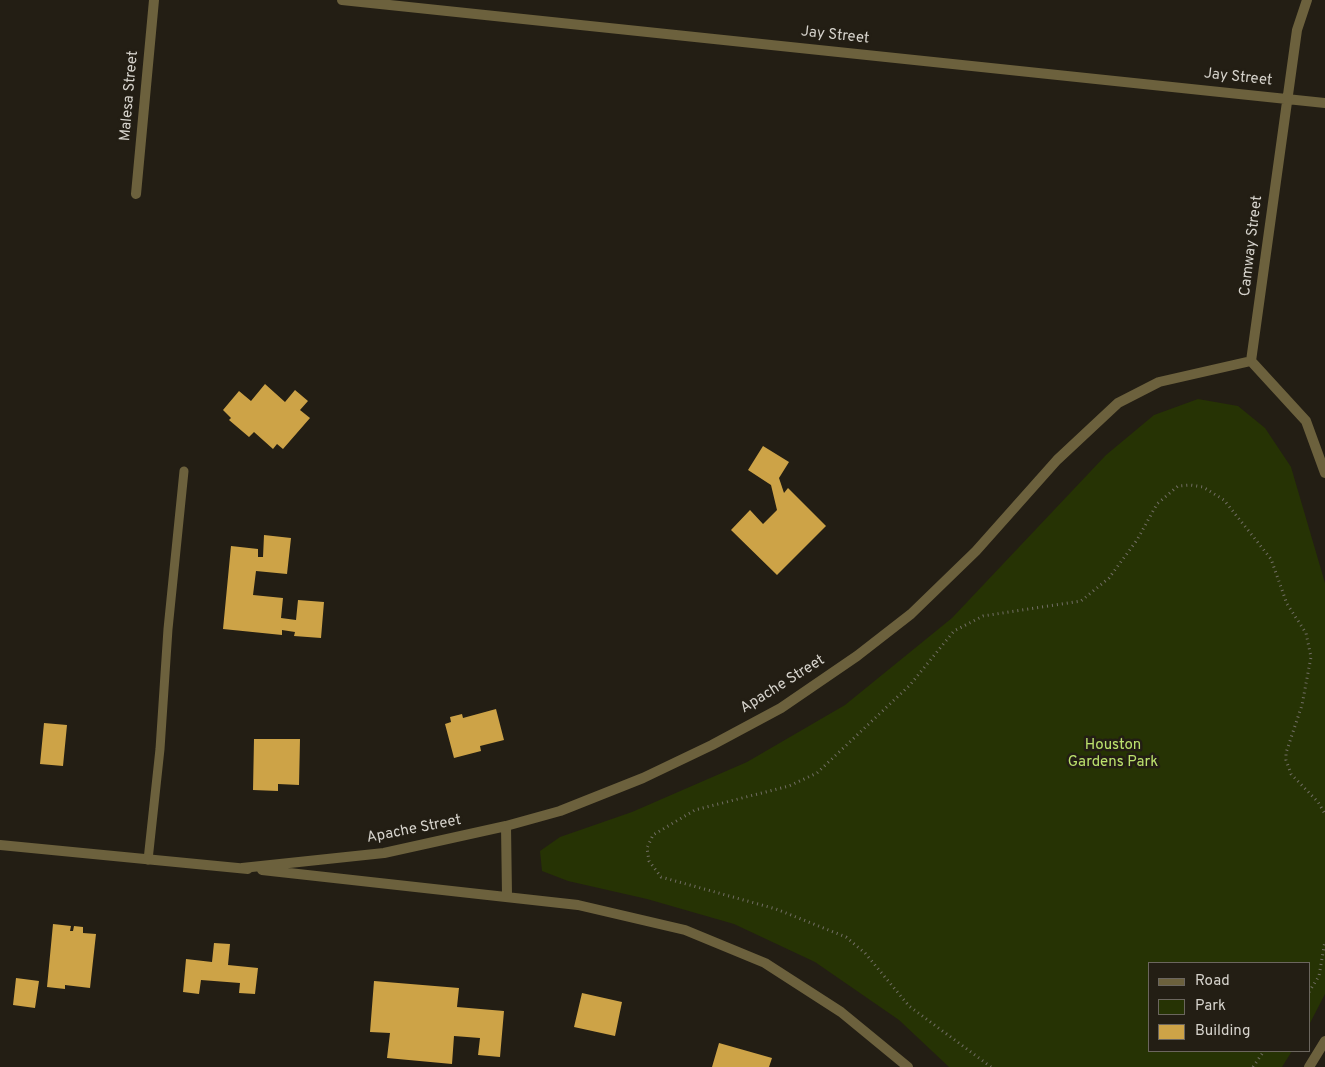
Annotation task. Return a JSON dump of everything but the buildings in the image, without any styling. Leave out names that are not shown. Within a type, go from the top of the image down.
[{"type":"street","name":"Malesa Street","points":[[136,194],[154,0]]},
{"type":"street","name":"Jay Street","points":[[342,0],[1325,103]]},
{"type":"street","name":"Camway Street","points":[[1251,361],[1286,99],[1297,30],[1307,0]]},
{"type":"street","points":[[1251,361],[1306,422],[1325,473]]},
{"type":"street","name":"Apache Street","points":[[242,868],[384,853],[506,826],[560,811],[643,778],[712,745],[780,708],[857,656],[910,614],[976,550],[1057,460],[1118,403],[1159,382],[1251,361]]},
{"type":"street","points":[[506,826],[507,895]]},
{"type":"street","name":"Apache Street","points":[[0,845],[507,895],[578,905],[630,916],[685,930],[765,962],[841,1012],[908,1067]]},
{"type":"street","points":[[1309,1067],[1325,1041]]},
{"type":"lane","points":[[148,860],[160,749],[168,629],[184,471]]},
{"type":"path","points":[[991,1067],[909,1006],[865,952],[846,937],[776,909],[661,876],[649,861],[647,848],[653,835],[696,810],[789,786],[817,772],[910,685],[954,631],[983,616],[1081,601],[1109,578],[1137,540],[1157,504],[1178,486],[1190,485],[1214,492],[1224,500],[1271,559],[1287,604],[1306,633],[1311,657],[1302,705],[1286,753],[1286,760],[1291,774],[1318,802],[1325,814]]},
{"type":"path","points":[[1310,990],[1318,976],[1325,941]]},
{"type":"path","points":[[1253,1067],[1263,1052]]},
{"type":"green space","name":"Houston Gardens Park","points":[[1198,399],[1238,406],[1265,428],[1291,467],[1325,583],[1325,994],[1310,1023],[1310,962],[1148,962],[1148,1052],[1291,1052],[1282,1067],[949,1067],[899,1020],[815,962],[734,924],[647,899],[568,881],[542,871],[540,851],[560,837],[632,812],[747,762],[845,705],[952,618],[1106,455],[1154,415]]}]
